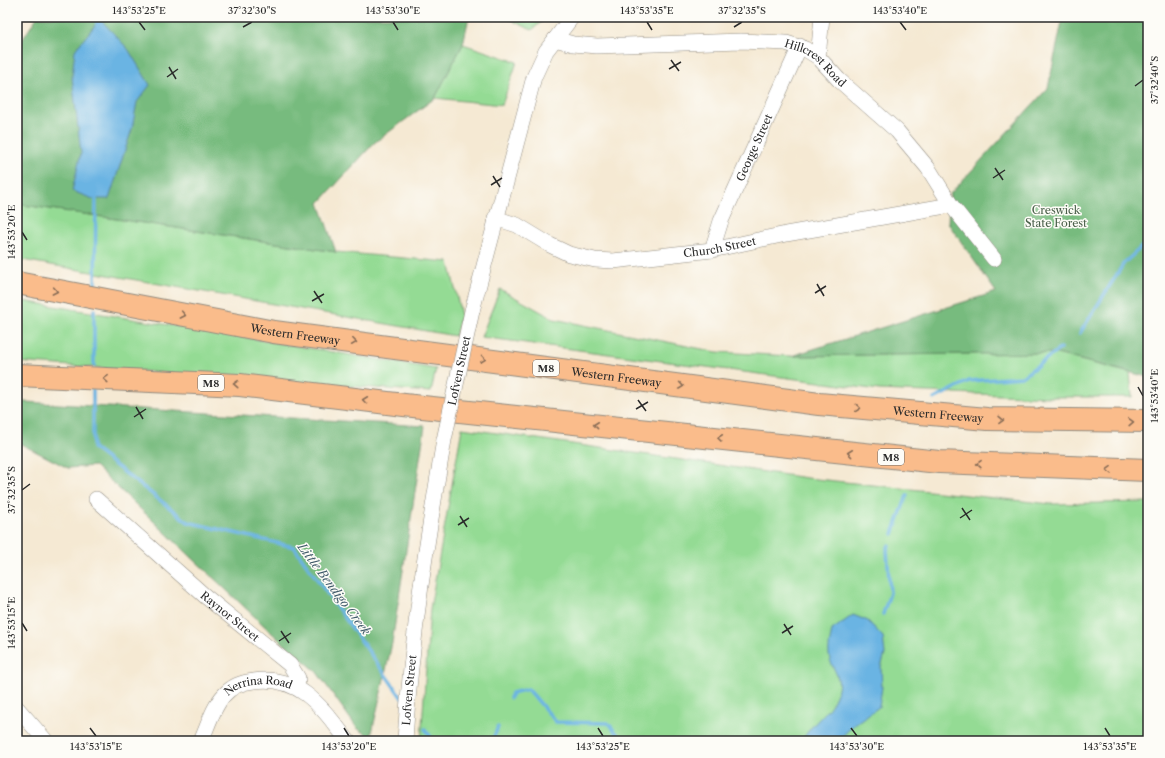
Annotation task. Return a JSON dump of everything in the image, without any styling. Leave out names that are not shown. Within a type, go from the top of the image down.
[{"type":"highway","name":"Western Freeway","points":[[17,283],[274,332],[819,404],[986,419],[1148,421]]},
{"type":"highway","name":"M8","points":[[17,374],[240,384],[404,405],[939,462],[1148,470]]},
{"type":"street","name":"Lofven Street","points":[[405,741],[414,633],[421,579],[444,440],[472,311],[495,218],[534,78],[546,51],[572,17]]},
{"type":"street","points":[[818,57],[822,17]]},
{"type":"street","name":"Hillcrest Road","points":[[555,39],[573,44],[597,46],[741,41],[786,43],[800,46],[818,57],[840,80],[897,131],[928,168],[951,205],[994,259]]},
{"type":"street","name":"George Street","points":[[712,250],[721,220],[800,46]]},
{"type":"street","name":"Church Street","points":[[495,218],[517,225],[563,251],[595,260],[619,260],[712,250],[778,235],[951,205]]},
{"type":"street","name":"Raynor Street","points":[[96,500],[200,591],[290,665],[298,678],[297,687]]},
{"type":"street","name":"Nerrina Road","points":[[201,741],[221,699],[234,686],[251,681],[267,680],[297,687]]},
{"type":"street","points":[[297,687],[320,705],[348,741]]},
{"type":"street","points":[[17,708],[46,741]]},
{"type":"green space","points":[[37,17],[469,17],[463,44],[435,98],[374,143],[319,203],[336,252],[17,204],[17,48]]},
{"type":"green space","points":[[505,17],[547,17],[532,30]]},
{"type":"green space","name":"Creswick State Forest","points":[[1063,17],[1148,17],[1148,377],[1053,353],[791,356],[996,292],[948,223],[950,194],[1048,88]]},
{"type":"green space","points":[[463,44],[517,62],[502,105],[435,98]]},
{"type":"green space","points":[[17,204],[336,252],[449,262],[461,315],[455,336],[17,259]]},
{"type":"green space","points":[[500,289],[554,319],[717,352],[791,356],[1053,353],[1130,373],[1132,397],[1049,397],[879,390],[481,337]]},
{"type":"green space","points":[[17,300],[436,369],[431,392],[17,362]]},
{"type":"green space","points":[[25,402],[425,426],[392,643],[371,737],[357,728],[316,671],[275,636],[95,466],[68,468],[17,442],[17,404]]},
{"type":"green space","points":[[462,428],[807,478],[1051,504],[1148,502],[1148,741],[421,741],[430,609]]},
{"type":"water","points":[[100,19],[128,49],[150,85],[137,102],[132,129],[109,199],[93,199],[72,191],[81,153],[72,77],[75,50]]},
{"type":"water","points":[[853,615],[868,621],[883,637],[885,654],[881,667],[882,687],[879,707],[856,723],[837,741],[802,741],[805,735],[829,708],[836,696],[839,683],[829,655],[832,630]]},
{"type":"waterway","name":"Little Bendigo Creek","points":[[97,17],[97,28]]},
{"type":"waterway","name":"Little Bendigo Creek","points":[[95,286],[96,196]]},
{"type":"waterway","points":[[1080,333],[1124,263],[1148,241]]},
{"type":"waterway","name":"Little Bendigo Creek","points":[[94,310],[94,366]]},
{"type":"waterway","points":[[934,399],[969,381],[1022,377],[1061,348]]},
{"type":"waterway","name":"Little Bendigo Creek","points":[[93,390],[93,448],[188,522],[294,547],[402,698]]},
{"type":"waterway","points":[[893,534],[907,495]]},
{"type":"waterway","points":[[883,614],[890,593],[887,550],[889,545]]},
{"type":"waterway","points":[[510,698],[512,693],[528,689],[556,722],[608,723],[623,741]]},
{"type":"waterway","points":[[492,741],[498,727]]},
{"type":"waterway","name":"Little Bendigo Creek","points":[[425,729],[434,741]]}]
